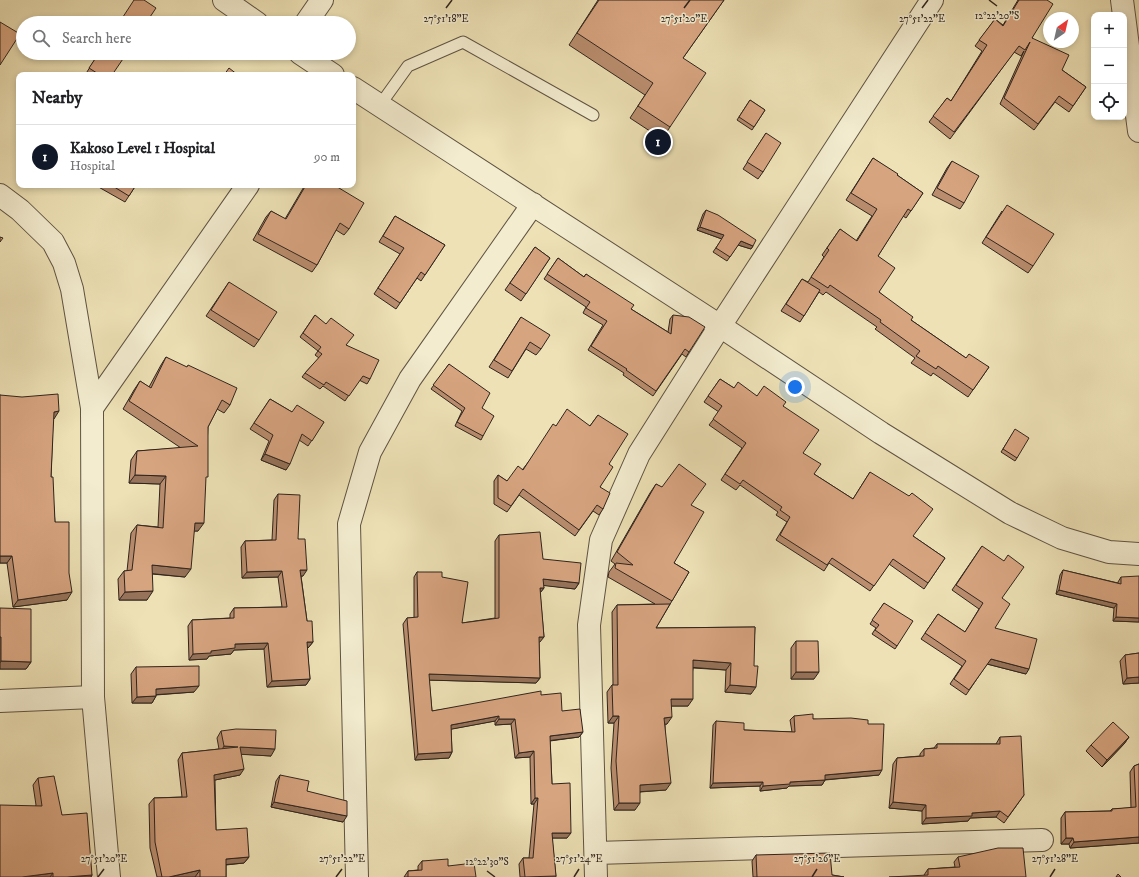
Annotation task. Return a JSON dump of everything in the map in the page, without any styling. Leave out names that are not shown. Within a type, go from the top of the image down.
[{"type":"street","points":[[224,0],[247,16]]},
{"type":"street","points":[[311,16],[322,0]]},
{"type":"street","points":[[596,877],[589,624],[600,540],[639,454],[720,326],[932,0]]},
{"type":"street","points":[[1122,0],[1139,131]]},
{"type":"street","points":[[310,60],[327,72]]},
{"type":"street","points":[[356,90],[720,326],[881,433],[1010,513],[1062,538],[1109,552],[1139,554]]},
{"type":"street","points":[[92,408],[246,188]]},
{"type":"street","points":[[0,194],[20,210],[53,242],[64,263],[72,289],[92,408],[93,697],[109,877]]},
{"type":"street","points":[[356,877],[349,524],[370,452],[410,380],[533,204]]},
{"type":"street","points":[[0,701],[93,697]]},
{"type":"street","points":[[596,853],[1042,840]]},
{"type":"lane","points":[[380,105],[408,66],[463,42],[593,115]]},
{"type":"building","points":[[134,0],[144,0],[156,8],[151,16],[124,16]]},
{"type":"building","points":[[599,0],[724,0],[683,58],[706,73],[670,127],[638,106],[653,83],[577,33]]},
{"type":"building","points":[[1019,0],[1047,0],[1053,4],[1048,12],[1043,12],[1043,20],[1032,38],[1043,43],[1043,48],[1054,48],[1069,55],[1062,70],[1086,87],[1073,106],[1059,96],[1038,124],[1004,98],[1030,42],[1025,50],[1019,46],[954,132],[933,116],[947,98],[951,101],[987,45],[979,40],[995,19],[1003,26]]},
{"type":"building","points":[[0,22],[16,32],[16,40],[0,65]]},
{"type":"building","points":[[94,60],[122,60],[114,72],[95,72],[89,68]]},
{"type":"building","points":[[229,68],[234,72],[226,72]]},
{"type":"building","points":[[750,100],[765,110],[754,127],[739,117]]},
{"type":"building","points":[[766,133],[781,143],[763,172],[747,162]]},
{"type":"building","points":[[873,158],[898,174],[897,175],[923,193],[911,211],[908,209],[878,256],[895,268],[879,292],[913,317],[911,320],[966,358],[969,354],[989,367],[973,390],[938,366],[936,369],[916,356],[920,351],[880,322],[881,320],[830,285],[828,288],[811,277],[829,250],[827,248],[840,229],[857,241],[877,209],[851,193]]},
{"type":"building","points":[[952,161],[979,176],[964,203],[937,188]]},
{"type":"building","points":[[116,188],[134,188],[129,196]]},
{"type":"building","points":[[304,188],[339,188],[364,203],[349,229],[340,223],[317,265],[258,234],[271,211],[286,219]]},
{"type":"building","points":[[1007,205],[1054,234],[1033,266],[986,237]]},
{"type":"building","points":[[706,210],[718,215],[756,240],[753,246],[741,241],[730,257],[716,248],[724,235],[700,227]]},
{"type":"building","points":[[395,216],[445,245],[425,275],[421,272],[400,303],[378,288],[404,248],[383,236]]},
{"type":"building","points":[[535,247],[550,258],[526,294],[510,283]]},
{"type":"building","points":[[558,258],[584,277],[586,274],[634,305],[631,309],[671,334],[673,315],[689,317],[705,327],[689,352],[685,349],[656,391],[626,370],[627,369],[591,346],[607,321],[586,308],[590,302],[547,274]]},
{"type":"building","points":[[802,279],[820,290],[804,316],[786,304]]},
{"type":"building","points":[[229,282],[277,312],[259,340],[211,310]]},
{"type":"building","points":[[315,315],[326,324],[331,318],[354,335],[346,345],[379,360],[370,379],[363,376],[349,396],[326,382],[324,385],[305,373],[322,354],[318,351],[321,347],[303,333]]},
{"type":"building","points":[[521,317],[550,335],[541,349],[530,342],[512,371],[494,360]]},
{"type":"building","points":[[166,357],[187,367],[188,365],[237,388],[230,405],[222,400],[208,427],[208,477],[206,477],[204,523],[195,523],[191,569],[152,565],[153,591],[125,592],[124,571],[132,570],[137,525],[163,528],[166,476],[135,475],[137,451],[198,446],[129,401],[140,381],[151,388]]},
{"type":"building","points":[[449,364],[490,393],[482,408],[494,416],[483,436],[457,422],[465,408],[433,385]]},
{"type":"building","points":[[720,379],[734,388],[738,382],[757,396],[764,386],[786,402],[783,406],[819,430],[803,453],[821,464],[814,474],[853,499],[870,472],[909,496],[912,493],[933,509],[913,536],[945,558],[928,583],[893,559],[874,586],[832,558],[827,565],[780,535],[790,517],[780,510],[782,507],[743,480],[740,484],[725,474],[746,443],[713,419],[722,406],[708,396]]},
{"type":"building","points":[[58,394],[59,411],[54,412],[51,477],[53,477],[55,522],[69,522],[69,573],[72,592],[18,600],[12,556],[0,556],[0,395],[22,397]]},
{"type":"building","points":[[270,399],[292,412],[297,405],[324,422],[312,441],[302,434],[290,464],[265,454],[273,435],[254,423]]},
{"type":"building","points":[[567,409],[590,426],[598,415],[628,434],[609,464],[613,467],[600,487],[610,493],[603,509],[597,505],[579,530],[523,489],[511,506],[498,498],[498,475],[507,481],[518,466],[523,470],[553,424],[556,426]]},
{"type":"building","points":[[1015,429],[1029,438],[1017,458],[1003,449]]},
{"type":"building","points":[[679,464],[706,484],[691,505],[704,512],[674,563],[689,572],[672,601],[615,568],[616,563],[633,565],[617,552],[656,484],[662,487]]},
{"type":"building","points":[[278,494],[300,495],[298,539],[305,539],[307,570],[300,570],[307,621],[312,621],[313,642],[307,642],[310,679],[272,681],[268,643],[235,644],[235,648],[211,651],[211,653],[193,654],[192,620],[234,618],[234,608],[287,607],[282,571],[247,572],[245,541],[276,540]]},
{"type":"building","points":[[540,532],[543,559],[581,563],[579,583],[543,579],[544,588],[540,588],[544,637],[539,637],[540,678],[429,674],[432,711],[541,691],[541,695],[561,693],[562,711],[580,709],[583,732],[550,736],[552,784],[570,783],[571,833],[552,833],[556,876],[525,877],[523,858],[533,858],[538,798],[535,798],[534,751],[519,753],[515,719],[499,719],[499,716],[451,725],[452,752],[418,754],[407,618],[418,617],[417,572],[442,572],[442,577],[468,582],[462,623],[499,618],[499,535]]},
{"type":"building","points":[[982,546],[1004,561],[1008,555],[1024,567],[1002,598],[1010,604],[995,628],[1037,639],[1029,669],[991,659],[969,690],[954,679],[966,661],[925,633],[938,614],[965,632],[983,603],[956,585]]},
{"type":"building","points":[[1063,570],[1121,584],[1121,577],[1139,576],[1139,618],[1116,617],[1117,604],[1059,590]]},
{"type":"building","points":[[884,603],[913,621],[897,646],[875,630],[879,625],[872,620]]},
{"type":"building","points":[[670,604],[656,628],[755,627],[754,666],[758,666],[756,687],[730,685],[731,663],[693,660],[693,699],[671,699],[672,717],[664,718],[671,783],[640,785],[640,803],[619,803],[616,761],[619,716],[613,716],[612,685],[618,685],[617,605]]},
{"type":"building","points":[[0,608],[31,609],[31,662],[1,661]]},
{"type":"building","points":[[796,641],[818,641],[819,672],[796,672]]},
{"type":"building","points":[[1139,653],[1139,677],[1127,678],[1125,655]]},
{"type":"building","points":[[199,666],[199,686],[156,689],[156,696],[137,697],[136,667]]},
{"type":"building","points":[[813,714],[813,719],[851,718],[868,720],[868,724],[884,724],[882,770],[825,775],[825,780],[790,782],[790,784],[763,786],[763,782],[713,783],[716,721],[744,723],[744,730],[795,732],[794,716]]},
{"type":"building","points":[[1113,722],[1129,737],[1107,760],[1091,745]]},
{"type":"building","points":[[236,729],[276,730],[275,749],[240,747],[244,769],[214,775],[216,830],[247,828],[249,857],[226,859],[226,877],[200,877],[200,870],[169,877],[162,877],[155,842],[154,798],[187,797],[182,753],[238,747],[224,746],[221,731]]},
{"type":"building","points":[[1021,736],[1024,795],[1008,817],[1000,811],[972,813],[972,816],[926,818],[926,805],[893,802],[897,758],[924,756],[924,749],[937,748],[937,744],[1000,744],[1000,737]]},
{"type":"building","points":[[1139,764],[1139,837],[1074,842],[1073,838],[1066,838],[1065,812],[1112,811],[1112,809],[1136,807],[1134,766]]},
{"type":"building","points":[[280,775],[309,781],[307,791],[347,801],[347,816],[274,802]]},
{"type":"building","points":[[54,776],[62,815],[87,813],[92,875],[53,877],[53,873],[22,877],[0,877],[0,805],[42,806],[38,778]]},
{"type":"building","points":[[998,848],[1023,848],[1026,877],[889,877],[928,875],[928,869],[960,867],[958,857]]},
{"type":"building","points":[[830,853],[832,875],[844,877],[757,877],[756,855]]},
{"type":"building","points":[[448,859],[448,866],[474,863],[476,877],[408,877],[408,871],[422,870],[422,861]]},
{"type":"place","name":"Kakoso Level 1 Hospital","points":[[658,142]]}]
